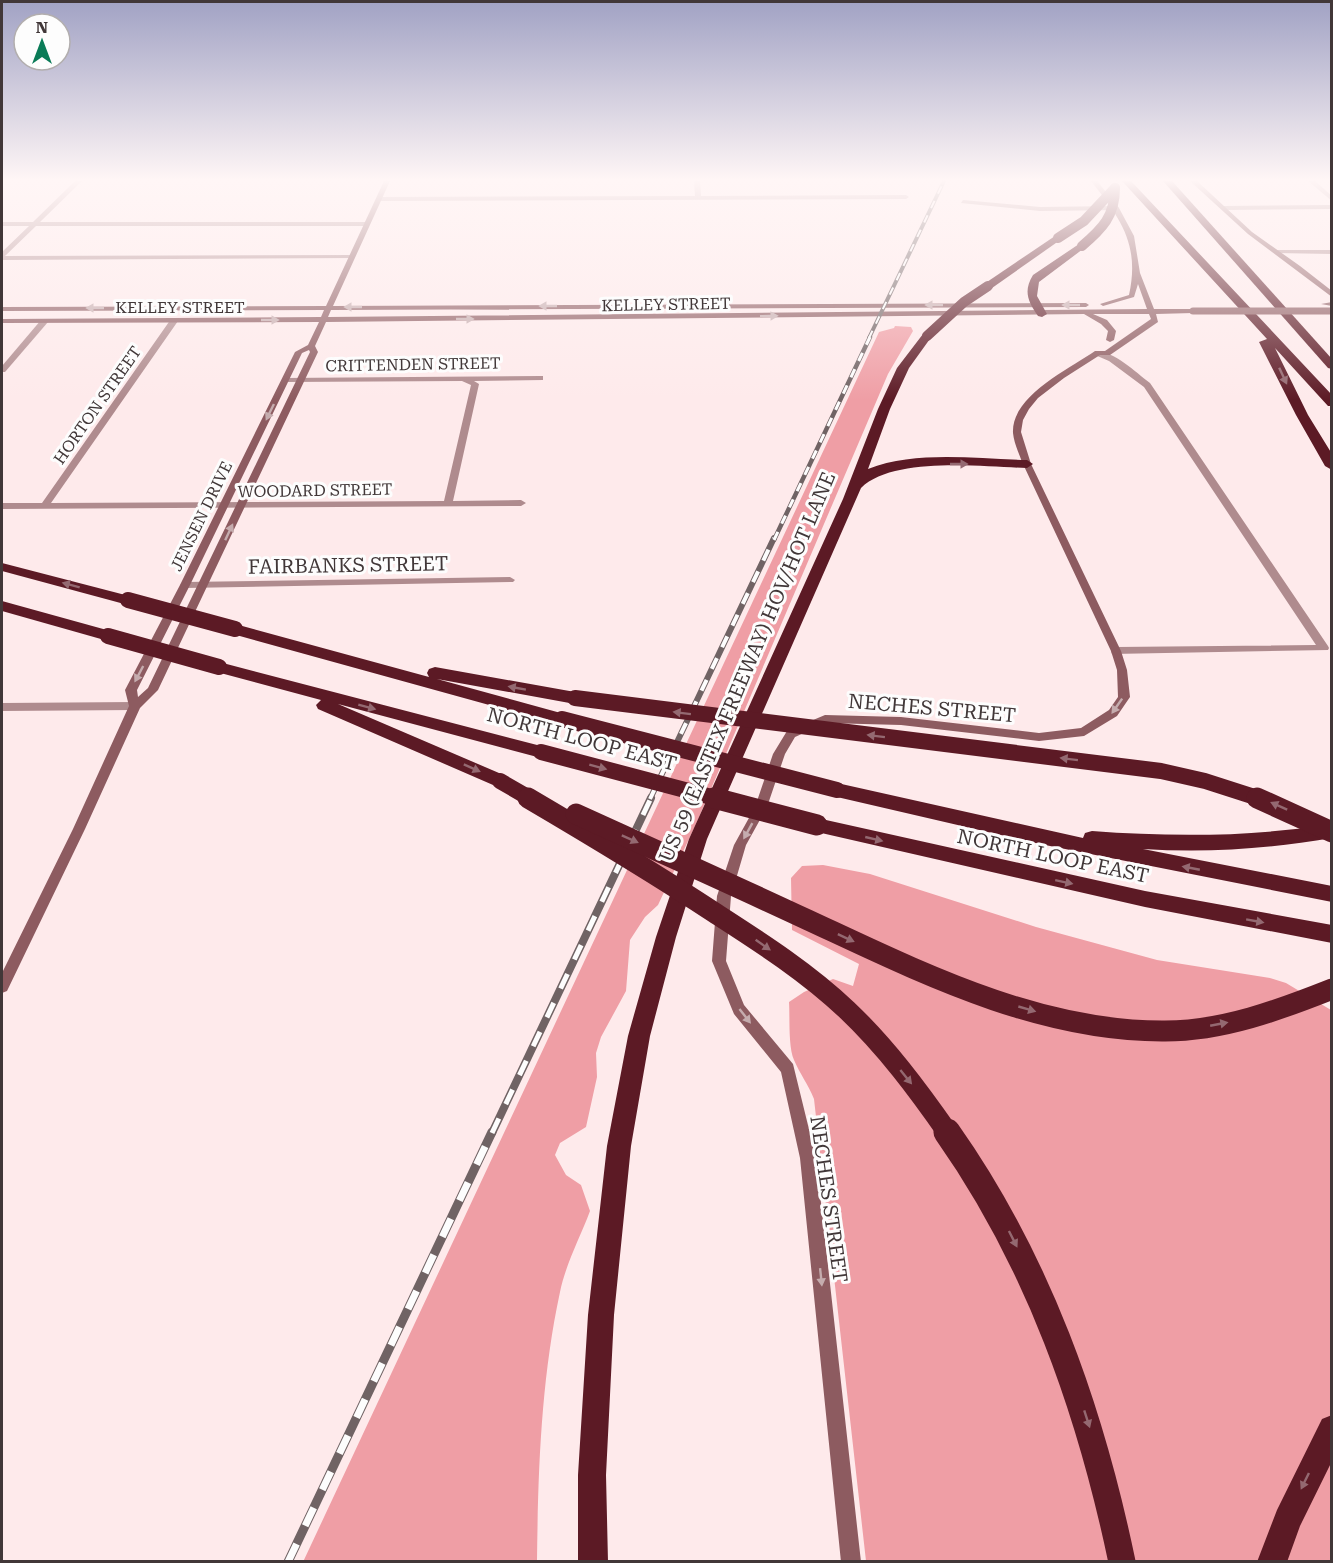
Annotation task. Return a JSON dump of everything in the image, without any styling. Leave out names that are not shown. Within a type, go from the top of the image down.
[{"type":"highway","name":"US 59 (EASTEX FREEWAY) HOV/HOT LANE","points":[[593,1562],[592,1475],[600,1315],[619,1146],[639,1036],[666,937],[698,839],[855,486],[884,409],[903,368],[927,336],[964,302],[1035,254]]},
{"type":"highway","points":[[1038,309],[1031,292],[1032,285],[1037,277],[1070,254]]},
{"type":"highway","points":[[1193,254],[1332,404]]},
{"type":"highway","points":[[1232,254],[1332,364]]},
{"type":"highway","points":[[1228,292],[1272,352],[1302,415],[1332,466]]},
{"type":"highway","points":[[855,486],[876,470],[901,466],[1027,464]]},
{"type":"highway","name":"NORTH LOOP EAST","points":[[2,567],[837,790],[1142,858],[1332,894]]},
{"type":"highway","name":"NORTH LOOP EAST","points":[[2,606],[250,676],[817,825],[1145,900],[1332,934]]},
{"type":"highway","points":[[241,631],[421,670],[575,698],[1161,771],[1210,782],[1255,796],[1332,831]]},
{"type":"highway","points":[[250,676],[367,723],[500,781],[925,974],[1050,1016],[1092,1025],[1167,1031],[1237,1021],[1274,1011],[1332,988]]},
{"type":"highway","points":[[500,781],[658,877],[795,967],[847,1010],[914,1087],[941,1122],[990,1197],[1038,1290],[1067,1362],[1098,1455],[1122,1562]]},
{"type":"highway","points":[[941,815],[1050,832],[1164,844],[1263,842],[1332,831]]},
{"type":"highway","points":[[1272,1562],[1290,1512],[1332,1430]]},
{"type":"main road","points":[[1134,254],[1137,273],[1150,308]]},
{"type":"main road","points":[[1280,254],[1332,295]]},
{"type":"main road","name":"JENSEN DRIVE","points":[[135,706],[131,690],[299,352],[311,346],[353,256]]},
{"type":"main road","points":[[1103,304],[1132,296],[1137,273]]},
{"type":"main road","name":"KELLEY STREET","points":[[2,321],[323,320],[1038,309],[1103,304],[1193,311],[1329,307]]},
{"type":"main road","name":"KELLEY STREET","points":[[2,309],[329,307],[1038,309],[1083,313],[1187,304],[1329,307]]},
{"type":"main road","name":"NECHES STREET","points":[[851,1562],[808,1158],[788,1069],[739,1009],[719,961],[724,896],[740,845],[761,807],[779,754],[791,734],[825,719],[902,721],[1039,738],[1084,732],[1113,713],[1124,697],[1122,670],[1116,651],[1027,464],[1017,432],[1019,417],[1027,403],[1098,354],[1107,352],[1155,320],[1150,308],[1097,350],[1098,354]]},
{"type":"main road","points":[[1083,313],[1109,326],[1112,331],[1110,340]]},
{"type":"main road","name":"JENSEN DRIVE","points":[[2,987],[79,829],[135,706],[152,690],[204,585],[314,352],[311,346]]},
{"type":"street","points":[[2,257],[353,256]]},
{"type":"street","name":"HORTON STREET","points":[[44,506],[174,321]]},
{"type":"street","points":[[2,370],[44,322]]},
{"type":"street","points":[[1098,354],[1112,358],[1147,385],[1324,648],[1116,651]]},
{"type":"street","points":[[448,503],[475,384],[460,378]]},
{"type":"street","name":"CRITTENDEN STREET","points":[[286,380],[540,378]]},
{"type":"street","name":"WOODARD STREET","points":[[2,506],[521,503]]},
{"type":"street","name":"FAIRBANKS STREET","points":[[185,585],[510,580]]},
{"type":"street","points":[[2,707],[135,706]]},
{"type":"shaded area","points":[[895,326],[911,327],[913,331],[888,374],[696,824],[658,905],[645,917],[630,940],[626,991],[601,1037],[596,1053],[597,1077],[586,1127],[560,1143],[555,1155],[566,1175],[581,1185],[590,1211],[566,1271],[554,1325],[542,1426],[537,1561],[303,1562],[879,332]]},
{"type":"shaded area","points":[[823,865],[870,874],[1036,927],[1157,960],[1270,978],[1286,983],[1331,1010],[1331,1561],[866,1561],[814,1099],[794,1060],[790,1040],[789,1002],[804,992],[833,979],[853,986],[859,964],[792,930],[791,878],[802,866]]},
{"type":"railway","points":[[869,338],[909,254]]},
{"type":"railway","points":[[774,540],[870,337]]},
{"type":"railway","points":[[650,799],[774,538]]},
{"type":"railway","points":[[492,1133],[651,798]]},
{"type":"railway","points":[[288,1562],[492,1132]]}]
